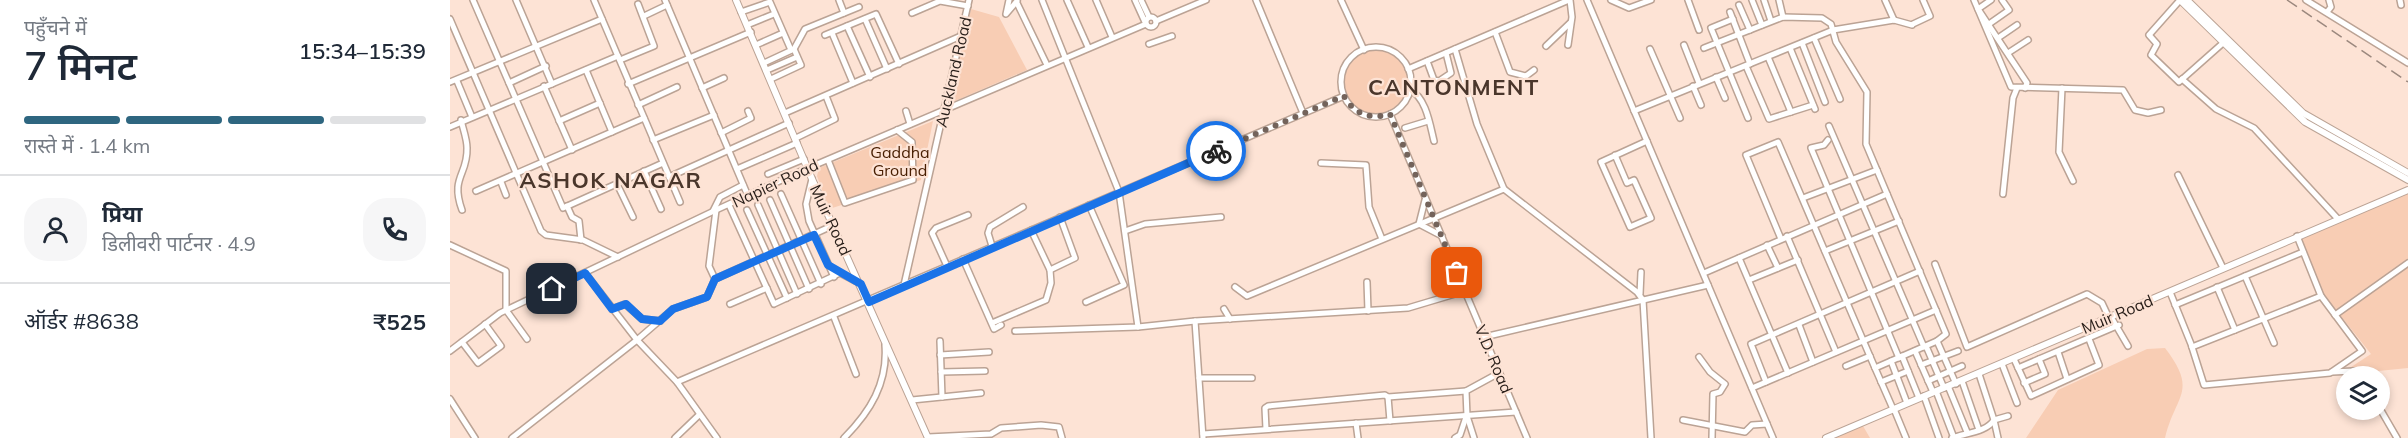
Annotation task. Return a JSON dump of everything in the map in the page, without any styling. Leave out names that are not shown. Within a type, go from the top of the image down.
[{"type":"main road","name":"Muir Road","points":[[736,0],[812,179],[928,437]]},
{"type":"main road","points":[[2180,0],[2305,122],[2408,180]]},
{"type":"main road","points":[[2187,0],[2303,113],[2408,173]]},
{"type":"main road","name":"Muir Road","points":[[1826,438],[2408,190]]},
{"type":"street","points":[[473,0],[563,208],[663,163]]},
{"type":"street","points":[[516,0],[552,84]]},
{"type":"street","points":[[594,0],[680,202]]},
{"type":"street","points":[[839,0],[844,13]]},
{"type":"street","points":[[1009,0],[1006,14],[1018,1],[1047,65]]},
{"type":"street","points":[[1042,0],[1119,192],[1138,327]]},
{"type":"street","points":[[1067,0],[1088,47]]},
{"type":"street","points":[[1096,0],[1113,37]]},
{"type":"street","points":[[1135,0],[1147,21],[1155,24],[1206,0]]},
{"type":"street","points":[[1141,0],[1147,21]]},
{"type":"street","points":[[1256,0],[1303,113]]},
{"type":"street","points":[[1341,0],[1364,50]]},
{"type":"street","points":[[1408,69],[1570,0],[1568,45]]},
{"type":"street","points":[[1587,0],[1773,438]]},
{"type":"street","points":[[1611,0],[1629,8],[1651,0]]},
{"type":"street","points":[[1688,0],[1699,30]]},
{"type":"street","points":[[1752,0],[1762,25]]},
{"type":"street","points":[[1764,0],[1771,21]]},
{"type":"street","points":[[1779,0],[1783,17]]},
{"type":"street","points":[[1885,0],[1894,20]]},
{"type":"street","points":[[1634,111],[1833,30],[1894,20],[1912,25],[1930,16],[1923,0]]},
{"type":"street","points":[[1974,0],[2001,69],[2011,87],[2123,90],[2134,110],[2148,113],[2161,110]]},
{"type":"street","points":[[1978,9],[1991,0]]},
{"type":"street","points":[[1989,24],[2009,10],[2002,0]]},
{"type":"street","points":[[2180,0],[2149,35],[2157,44],[2151,56],[2178,82],[2223,43]]},
{"type":"street","points":[[2306,0],[2408,63]]},
{"type":"street","points":[[2327,12],[2331,7],[2328,0]]},
{"type":"street","points":[[912,14],[940,1],[968,3]]},
{"type":"street","points":[[741,12],[770,2],[783,33],[801,65],[771,80]]},
{"type":"street","points":[[644,16],[666,3],[748,196]]},
{"type":"street","name":"Auckland Road","points":[[904,285],[968,3]]},
{"type":"street","points":[[450,127],[461,120],[490,111],[544,86],[654,46],[638,4]]},
{"type":"street","points":[[1739,5],[1750,30]]},
{"type":"street","points":[[764,63],[793,50],[805,29],[859,7]]},
{"type":"street","points":[[1978,9],[2027,83],[2025,88]]},
{"type":"street","points":[[1730,12],[1769,118],[1814,107],[1790,48]]},
{"type":"street","points":[[747,25],[774,14]]},
{"type":"street","points":[[825,35],[876,14],[899,64]]},
{"type":"street","points":[[1704,48],[1783,17],[1822,18],[1831,24],[1836,42],[1867,92],[1866,144],[1946,334],[1925,347],[1875,368]]},
{"type":"street","points":[[450,19],[541,231],[546,235],[581,240],[618,257]]},
{"type":"street","points":[[450,82],[457,81],[471,71],[602,19]]},
{"type":"street","points":[[865,19],[887,69]]},
{"type":"street","points":[[1733,19],[1711,28],[1748,118]]},
{"type":"street","points":[[1147,21],[1155,24]]},
{"type":"street","name":"Napier Road","points":[[450,351],[506,310],[714,211],[828,159],[1147,21]]},
{"type":"street","points":[[1546,46],[1570,23]]},
{"type":"street","points":[[1155,24],[1159,41]]},
{"type":"street","points":[[1998,38],[2017,25]]},
{"type":"street","points":[[847,26],[870,77]]},
{"type":"street","points":[[628,84],[690,60],[751,32]]},
{"type":"street","points":[[1495,32],[1510,72],[1526,76],[1534,70]]},
{"type":"street","points":[[756,45],[783,33]]},
{"type":"street","points":[[832,33],[854,83]]},
{"type":"street","points":[[785,113],[961,36]]},
{"type":"street","points":[[1149,44],[1172,36]]},
{"type":"street","points":[[1814,38],[1840,99]]},
{"type":"street","points":[[2008,53],[2028,40]]},
{"type":"street","points":[[1802,43],[1825,102]]},
{"type":"street","points":[[1684,45],[1701,105]]},
{"type":"street","points":[[1374,48],[1395,53],[1408,69],[1410,90],[1403,105],[1382,117],[1363,115],[1348,104],[1341,85],[1347,63],[1364,50],[1374,48]]},
{"type":"street","points":[[1455,49],[1477,124],[1504,189],[1641,298]]},
{"type":"street","points":[[1650,49],[1680,118]]},
{"type":"street","points":[[1427,61],[1436,82],[1451,73],[1446,53]]},
{"type":"street","points":[[767,70],[797,57]]},
{"type":"street","points":[[1768,57],[1791,112]]},
{"type":"street","points":[[509,83],[546,66]]},
{"type":"street","points":[[586,70],[612,132]]},
{"type":"street","points":[[1716,77],[1725,98]]},
{"type":"street","points":[[702,88],[724,78]]},
{"type":"street","points":[[2182,79],[2216,109],[2253,128],[2337,219]]},
{"type":"street","points":[[457,81],[472,117]]},
{"type":"street","points":[[544,86],[572,150]]},
{"type":"street","points":[[638,105],[678,87]]},
{"type":"street","points":[[2003,194],[2013,98],[2017,88]]},
{"type":"street","points":[[2061,88],[2059,152],[2073,181]]},
{"type":"street","points":[[1410,90],[1418,97],[1434,141]]},
{"type":"street","points":[[737,169],[836,119],[826,96]]},
{"type":"street","points":[[677,382],[869,302],[963,259],[1344,96]]},
{"type":"street","points":[[559,121],[600,103]]},
{"type":"street","points":[[722,133],[751,118],[748,111]]},
{"type":"street","points":[[906,111],[910,124]]},
{"type":"street","points":[[653,140],[714,114]]},
{"type":"street","name":"V.D. Road","points":[[1390,114],[1527,438]]},
{"type":"street","points":[[476,191],[644,118]]},
{"type":"street","points":[[461,120],[468,149],[456,178],[455,190],[456,201],[462,210]]},
{"type":"street","points":[[1405,128],[1428,121]]},
{"type":"street","points":[[669,177],[789,123]]},
{"type":"street","points":[[1828,126],[1912,320],[1939,376],[1953,385],[1979,429]]},
{"type":"street","points":[[828,159],[846,203],[913,180],[912,142],[897,130]]},
{"type":"street","points":[[1828,140],[1824,145],[1811,148],[1887,331],[1939,438]]},
{"type":"street","points":[[1614,191],[1634,180],[1651,218],[1630,227],[1601,162],[1647,141]]},
{"type":"street","points":[[1836,352],[1798,260],[1784,238],[1746,155],[1778,142],[1906,438]]},
{"type":"street","points":[[1614,155],[1627,183]]},
{"type":"street","points":[[768,174],[804,159]]},
{"type":"street","points":[[1321,163],[1366,165],[1369,207],[1382,239]]},
{"type":"street","points":[[1803,198],[1877,170]]},
{"type":"street","points":[[644,171],[661,209]]},
{"type":"street","points":[[2178,175],[2223,268]]},
{"type":"street","points":[[812,179],[806,204],[814,235],[834,277]]},
{"type":"street","points":[[501,182],[506,195]]},
{"type":"street","points":[[617,184],[633,217]]},
{"type":"street","points":[[715,279],[709,266],[714,211],[720,197],[744,185]]},
{"type":"street","points":[[1235,287],[1247,296],[1504,189]]},
{"type":"street","points":[[781,194],[821,284]]},
{"type":"street","points":[[1704,273],[1887,194]]},
{"type":"street","points":[[1419,224],[1426,198]]},
{"type":"street","points":[[770,200],[809,289]]},
{"type":"street","points":[[729,205],[774,304],[841,273]]},
{"type":"street","points":[[1086,302],[1124,285],[1089,205]]},
{"type":"street","points":[[567,206],[572,217],[579,221],[581,240]]},
{"type":"street","points":[[758,206],[797,294]]},
{"type":"street","points":[[993,246],[988,233],[990,227],[1023,207]]},
{"type":"street","points":[[747,210],[787,298]]},
{"type":"street","points":[[947,266],[932,233],[936,228],[968,215]]},
{"type":"street","points":[[1050,270],[1075,258],[1060,217]]},
{"type":"street","points":[[1125,231],[1145,224],[1221,217]]},
{"type":"street","points":[[1825,251],[1899,221]]},
{"type":"street","points":[[1419,224],[1442,236]]},
{"type":"street","points":[[512,438],[673,309],[707,297],[715,279],[834,225]]},
{"type":"street","points":[[992,323],[1046,300],[1051,283],[1050,270],[1031,230]]},
{"type":"street","points":[[2297,236],[2321,296],[2362,351],[2330,372]]},
{"type":"street","points":[[450,245],[504,268],[506,310],[527,339]]},
{"type":"street","points":[[1767,245],[1778,268]]},
{"type":"street","points":[[2175,305],[2303,252]]},
{"type":"street","points":[[1739,258],[1788,373]]},
{"type":"street","points":[[963,259],[994,329],[1001,326]]},
{"type":"street","points":[[1749,280],[1798,260]]},
{"type":"street","points":[[2335,315],[2408,263]]},
{"type":"street","points":[[1935,264],[1966,346],[2087,294],[2102,303],[2110,317],[2119,325],[2128,346]]},
{"type":"street","points":[[828,265],[861,284]]},
{"type":"street","points":[[1766,382],[1751,344],[1772,337],[1920,271]]},
{"type":"street","points":[[1641,272],[1651,438]]},
{"type":"street","points":[[585,273],[637,340],[677,382],[717,438]]},
{"type":"street","points":[[2245,276],[2274,342]]},
{"type":"street","points":[[1367,282],[1368,311]]},
{"type":"street","points":[[1484,336],[1641,298],[1708,285]]},
{"type":"street","points":[[730,304],[767,288]]},
{"type":"street","points":[[2217,288],[2235,330]]},
{"type":"street","points":[[1015,331],[1138,327],[1195,321],[1408,308],[1465,291]]},
{"type":"street","points":[[2170,292],[2204,385],[2336,372]]},
{"type":"street","points":[[1933,302],[1947,296]]},
{"type":"street","points":[[2192,347],[2321,296]]},
{"type":"street","points":[[612,309],[626,304],[642,319],[660,321]]},
{"type":"street","points":[[1224,309],[1230,319]]},
{"type":"street","points":[[1752,388],[1936,310]]},
{"type":"street","points":[[834,317],[856,374]]},
{"type":"street","points":[[1195,321],[1203,436],[1266,429],[1516,412]]},
{"type":"street","points":[[462,342],[478,363],[501,346],[485,324]]},
{"type":"street","points":[[1799,325],[1813,362]]},
{"type":"street","points":[[2018,368],[2119,325]]},
{"type":"street","points":[[844,438],[865,416],[877,396],[886,358],[885,339]]},
{"type":"street","points":[[2014,359],[2031,396],[2099,365],[2089,339]]},
{"type":"street","points":[[940,340],[942,397]]},
{"type":"street","points":[[1937,341],[1950,372],[1967,432]]},
{"type":"street","points":[[1915,351],[1935,392],[1953,438],[1991,425],[1994,420],[2008,416]]},
{"type":"street","points":[[1921,365],[1958,351]]},
{"type":"street","points":[[940,355],[988,352]]},
{"type":"street","points":[[2058,352],[2067,378]]},
{"type":"street","points":[[1846,366],[1870,356]]},
{"type":"street","points":[[1699,357],[1710,372],[1725,384],[1720,392],[1713,394],[1712,438]]},
{"type":"street","points":[[2024,383],[2045,374],[2039,359]]},
{"type":"street","points":[[1891,361],[1907,403]]},
{"type":"street","points":[[2002,364],[2017,403]]},
{"type":"street","points":[[1928,381],[1962,366]]},
{"type":"street","points":[[941,372],[985,371]]},
{"type":"street","points":[[1881,382],[1908,371]]},
{"type":"street","points":[[1266,429],[1265,408],[1268,406],[1385,394],[1388,397],[1466,391],[1499,373]]},
{"type":"street","points":[[1978,374],[1998,438]]},
{"type":"street","points":[[1199,378],[1252,378]]},
{"type":"street","points":[[1466,391],[1467,416],[1474,438]]},
{"type":"street","points":[[912,400],[981,393]]},
{"type":"street","points":[[1388,397],[1390,421]]},
{"type":"street","points":[[450,399],[475,438]]},
{"type":"street","points":[[675,438],[699,415]]},
{"type":"street","points":[[1458,437],[1467,416]]},
{"type":"street","points":[[1683,420],[1745,432],[1752,425],[1767,424]]},
{"type":"street","points":[[2387,420],[2397,438]]},
{"type":"street","points":[[1356,423],[1358,438]]},
{"type":"street","points":[[928,437],[991,434],[1001,428],[1041,425],[1059,427],[1062,438]]},
{"type":"green space","points":[[971,9],[999,17],[1027,70],[948,104]]},
{"type":"green space","points":[[1370,50],[1382,50],[1399,59],[1406,70],[1408,82],[1406,94],[1399,105],[1382,114],[1370,114],[1358,109],[1349,100],[1344,88],[1344,76],[1349,64],[1358,55]]},
{"type":"green space","name":"Gaddha Ground","points":[[933,121],[921,180],[829,209],[817,176],[819,168]]},
{"type":"green space","points":[[2408,190],[2408,368],[2390,370],[2390,366],[2353,366],[2371,354],[2321,291],[2301,237]]},
{"type":"green space","points":[[2165,348],[2181,375],[2183,384],[2182,393],[2165,438],[2026,438],[2058,390],[2147,349]]},
{"type":"green space","points":[[1863,426],[1870,438],[1834,438]]},
{"type":"railway","points":[[2287,0],[2408,82]]},
{"type":"way so far","points":[[1216,151],[1344,96],[1348,104],[1363,115],[1382,117],[1390,114],[1457,273]]},
{"type":"district","name":"CANTONMENT","points":[[1454,87]]},
{"type":"district","name":"ASHOK NAGAR","points":[[611,180]]},
{"type":"route","points":[[552,289],[585,273],[612,309],[626,304],[642,319],[660,321],[673,309],[687,302],[707,297],[715,279],[814,235],[828,265],[861,284],[869,302],[1216,151]]}]
